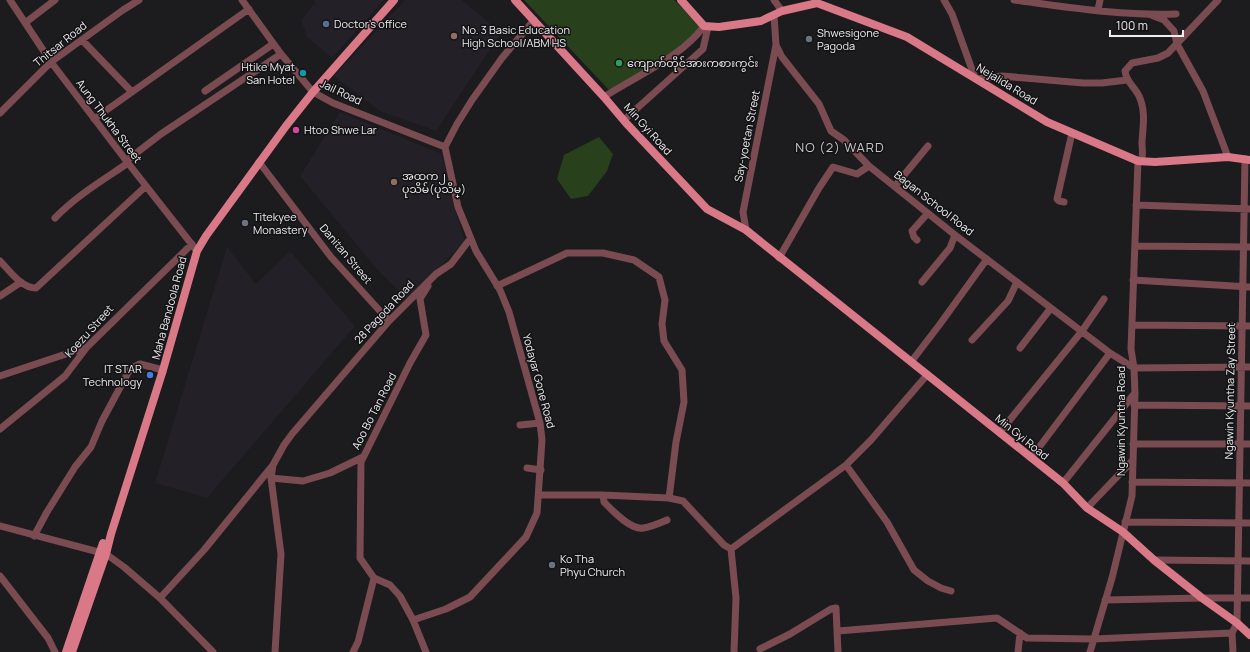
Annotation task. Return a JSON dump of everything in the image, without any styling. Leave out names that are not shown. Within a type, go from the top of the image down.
[{"type":"main road","name":"Maha Bandoola Road","points":[[66,652],[111,534],[161,370],[194,247],[202,233],[256,158],[386,0]]},
{"type":"main road","name":"Maha Bandoola Road","points":[[194,247],[259,162],[311,90],[394,0]]},
{"type":"main road","name":"Min Gyi Road","points":[[515,0],[707,209],[746,230],[779,258],[1063,483],[1087,508],[1123,532],[1154,560],[1202,598],[1237,623],[1250,635]]},
{"type":"main road","points":[[681,0],[706,26]]},
{"type":"main road","name":"Nejalida Road","points":[[706,26],[719,27],[761,21],[782,10],[817,2],[907,38],[1047,122],[1138,162],[1228,158],[1247,159]]},
{"type":"main road","name":"Maha Bandoola Road","points":[[72,652],[103,554]]},
{"type":"street","name":"Aung Thukha Street","points":[[10,0],[51,62],[194,247]]},
{"type":"street","points":[[25,23],[55,0]]},
{"type":"street","name":"Thitsar Road","points":[[0,113],[51,62],[139,0]]},
{"type":"street","name":"Jail Road","points":[[242,0],[273,44],[311,90],[333,102],[445,147]]},
{"type":"street","points":[[774,0],[782,10]]},
{"type":"street","points":[[944,0],[952,14],[976,79],[1002,76],[1083,83],[1102,83],[1127,80],[1125,72],[1132,63],[1158,58],[1168,53],[1218,0]]},
{"type":"street","points":[[1015,0],[1151,15],[1176,14]]},
{"type":"street","points":[[1098,10],[1100,0]]},
{"type":"street","points":[[94,119],[249,9]]},
{"type":"street","name":"Bagan School Road","points":[[774,15],[776,45],[782,57],[819,104],[831,131],[844,140],[869,166],[955,235],[1110,353],[1134,368]]},
{"type":"street","points":[[1151,15],[1164,20],[1174,31],[1177,44],[1203,91],[1228,158]]},
{"type":"street","points":[[470,239],[458,207],[445,147],[472,100],[502,58],[534,20]]},
{"type":"street","points":[[604,97],[680,50],[706,26]]},
{"type":"street","points":[[624,120],[703,49],[706,26]]},
{"type":"street","points":[[82,40],[132,92]]},
{"type":"street","points":[[205,91],[273,44]]},
{"type":"street","name":"Say-yoetan Street","points":[[746,230],[743,212],[776,45]]},
{"type":"street","points":[[56,218],[88,190],[127,162],[161,134],[281,54]]},
{"type":"street","name":"Ngawin Kyuntha Road","points":[[1090,652],[1106,600],[1132,496],[1134,368],[1131,349],[1138,162],[1142,158],[1143,153],[1142,144],[1144,123],[1143,109],[1138,94],[1127,80]]},
{"type":"street","points":[[1064,202],[1057,199],[1072,133]]},
{"type":"street","points":[[895,186],[928,146]]},
{"type":"street","name":"Ngawin Kyuntha Zay Street","points":[[1237,623],[1241,367],[1246,326],[1247,159]]},
{"type":"street","name":"Danitan Street","points":[[259,162],[331,257],[389,320]]},
{"type":"street","points":[[779,258],[819,188],[833,167],[857,174],[869,166]]},
{"type":"street","points":[[0,261],[21,282],[32,288],[36,288],[146,186]]},
{"type":"street","points":[[1136,205],[1247,209]]},
{"type":"street","points":[[917,240],[912,231],[928,213]]},
{"type":"street","points":[[922,282],[950,248],[955,235]]},
{"type":"street","name":"28 Pagoda Road","points":[[160,598],[204,550],[273,465],[284,444],[292,434],[389,320],[436,274],[451,264],[470,239]]},
{"type":"street","name":"Yodayar Gone Road","points":[[413,620],[446,609],[470,597],[526,537],[537,513],[540,495],[542,440],[540,423],[509,312],[497,286],[470,239]]},
{"type":"street","points":[[1135,246],[1247,247]]},
{"type":"street","name":"Koezu Street","points":[[0,429],[65,376],[87,347],[194,247]]},
{"type":"street","points":[[497,286],[566,254],[603,253],[634,260],[659,277],[665,300],[662,324],[664,341],[682,370],[684,402],[676,442],[669,498]]},
{"type":"street","points":[[910,362],[940,324],[986,258]]},
{"type":"street","name":"Aoo Bo Tan Road","points":[[426,652],[413,620],[400,596],[390,586],[374,578],[360,558],[361,462],[410,363],[426,335],[420,299],[436,274]]},
{"type":"street","points":[[1134,280],[1246,287]]},
{"type":"street","points":[[0,296],[21,282]]},
{"type":"street","points":[[972,340],[1008,301],[1017,282]]},
{"type":"street","points":[[1000,432],[1082,331],[1104,299]]},
{"type":"street","points":[[1020,348],[1051,308]]},
{"type":"street","points":[[1132,324],[1246,326]]},
{"type":"street","points":[[0,376],[87,347]]},
{"type":"street","points":[[1031,458],[1110,353]]},
{"type":"street","points":[[34,536],[75,466],[90,447],[130,369],[140,364],[161,370]]},
{"type":"street","points":[[1134,368],[1250,367]]},
{"type":"street","points":[[730,549],[846,465],[871,440],[927,374]]},
{"type":"street","points":[[1063,483],[1134,394]]},
{"type":"street","points":[[1134,405],[1250,406]]},
{"type":"street","points":[[520,425],[540,423]]},
{"type":"street","points":[[1133,444],[1250,444]]},
{"type":"street","points":[[271,478],[303,481],[330,473],[363,457]]},
{"type":"street","points":[[1087,508],[1133,460]]},
{"type":"street","points":[[273,465],[271,478],[281,554],[275,652]]},
{"type":"street","points":[[846,465],[887,522],[914,570],[928,581],[951,591]]},
{"type":"street","points":[[527,468],[541,470]]},
{"type":"street","points":[[1132,482],[1250,483]]},
{"type":"street","points":[[540,495],[604,495],[683,500],[724,545],[730,549],[736,598],[734,652]]},
{"type":"street","points":[[604,495],[604,502],[619,517],[632,525],[641,528],[668,520]]},
{"type":"street","points":[[1125,522],[1250,523]]},
{"type":"street","points":[[0,526],[103,554],[124,567],[160,598],[213,652]]},
{"type":"street","points":[[1154,560],[1250,561]]},
{"type":"street","points":[[0,576],[48,638],[54,652]]},
{"type":"street","points":[[353,652],[358,642],[374,578]]},
{"type":"street","points":[[1106,600],[1250,598]]},
{"type":"street","points":[[760,649],[790,634],[831,609],[836,608],[838,652]]},
{"type":"street","points":[[838,631],[997,618],[1027,638],[1094,639],[1232,633]]},
{"type":"street","points":[[1233,652],[1232,633],[1237,623]]},
{"type":"street","points":[[1018,652],[1020,633]]},
{"type":"shaded area","points":[[314,0],[384,0],[332,58],[307,37],[301,20],[315,3]]},
{"type":"shaded area","points":[[405,0],[462,0],[501,33],[436,131],[380,111],[334,76]]},
{"type":"shaded area","points":[[340,112],[442,154],[453,202],[465,241],[407,299],[376,268],[300,176]]},
{"type":"shaded area","points":[[227,247],[256,284],[290,251],[355,326],[207,498],[155,483]]},
{"type":"green space","name":"ကျောက်တိုင်အားကစားကွင်း","points":[[524,0],[674,0],[701,26],[701,34],[610,91]]},
{"type":"green space","points":[[599,137],[613,154],[607,171],[588,196],[571,199],[557,179],[564,155]]},
{"type":"place","name":"Doctor's office","points":[[326,24]]},
{"type":"place","name":"No. 3 Basic Education High School/ABM HS","points":[[454,36]]},
{"type":"place","name":"Shwesigone Pagoda","points":[[809,39]]},
{"type":"place","name":"ကျောက်တိုင်အားကစားကွင်း","points":[[619,63]]},
{"type":"place","name":"Htike Myat San Hotel","points":[[303,73]]},
{"type":"place","name":"Htoo Shwe Lar","points":[[296,130]]},
{"type":"place","name":"အထက၂ ပုသိမ်(ပုသိမ္)","points":[[394,182]]},
{"type":"place","name":"Titekyee Monastery","points":[[245,223]]},
{"type":"place","name":"IT STAR Technology","points":[[150,375]]},
{"type":"place","name":"Ko Tha Phyu Church","points":[[552,565]]},
{"type":"district","name":"NO (2) WARD","points":[[840,147]]}]
